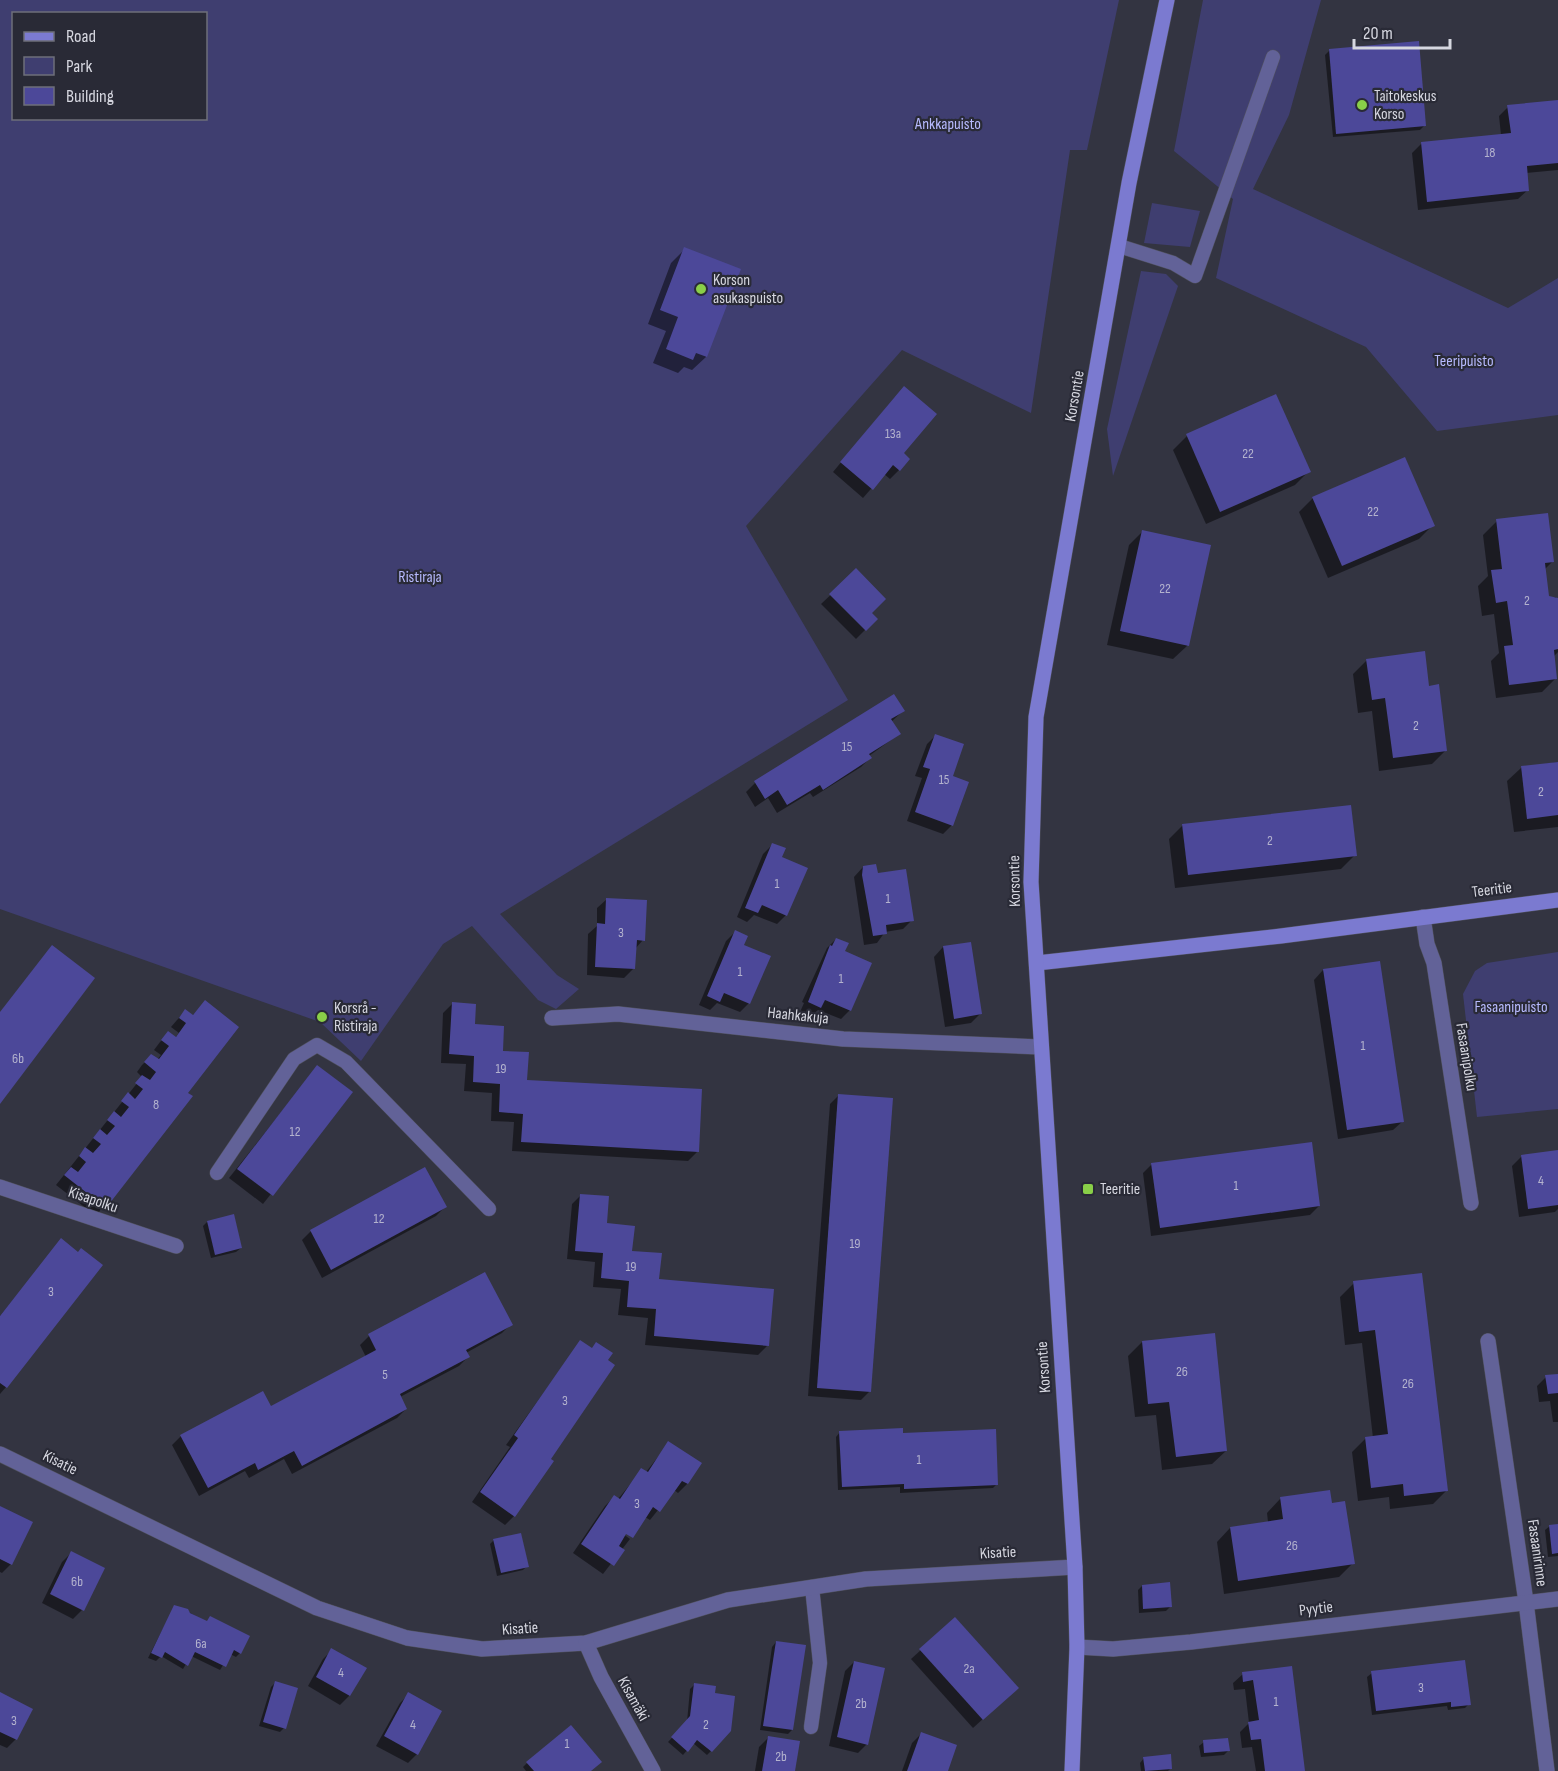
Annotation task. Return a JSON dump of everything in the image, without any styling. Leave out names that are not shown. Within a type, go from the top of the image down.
[{"type":"main road","name":"Korsontie","points":[[1072,1771],[1077,1647],[1075,1567],[1031,882],[1036,717],[1129,183],[1167,0]]},
{"type":"main road","name":"Teeritie","points":[[1037,963],[1558,900]]},
{"type":"street","name":"Fasaanipolku","points":[[1423,917],[1427,944],[1434,963],[1471,1203]]},
{"type":"street","name":"Haahkakuja","points":[[552,1018],[618,1014],[843,1039],[1040,1047]]},
{"type":"street","name":"Kisapolku","points":[[0,1187],[176,1246]]},
{"type":"street","name":"Fasaanirinne","points":[[1488,1341],[1526,1602],[1547,1771]]},
{"type":"street","name":"Kisatie","points":[[0,1454],[318,1608],[407,1638],[482,1649],[586,1643],[728,1600],[866,1579],[1075,1567]]},
{"type":"street","name":"Pyytie","points":[[1077,1647],[1113,1649],[1180,1643],[1558,1599]]},
{"type":"street","name":"Kisamäki","points":[[586,1643],[601,1677],[653,1771]]},
{"type":"lane","points":[[1119,246],[1173,263],[1195,276],[1273,57]]},
{"type":"lane","points":[[217,1173],[294,1059],[317,1045],[346,1062],[489,1209]]},
{"type":"lane","points":[[811,1727],[820,1663],[812,1587]]},
{"type":"green space","name":"Ristiraja","points":[[0,0],[1119,0],[1087,150],[1070,150],[1031,413],[902,350],[746,526],[848,700],[500,914],[557,975],[579,989],[556,1009],[538,1000],[472,926],[443,944],[361,1061],[320,1022],[0,909]]},
{"type":"green space","name":"Teeripuisto","points":[[1203,0],[1321,0],[1289,115],[1253,189],[1508,308],[1558,278],[1558,415],[1437,431],[1366,347],[1216,278],[1233,199],[1174,151]]},
{"type":"green space","points":[[1152,203],[1200,211],[1190,247],[1144,243]]},
{"type":"green space","points":[[1141,271],[1166,274],[1178,286],[1113,476],[1107,429]]},
{"type":"green space","name":"Fasaanipuisto","points":[[1558,952],[1558,1109],[1477,1117],[1463,994],[1475,971],[1487,963]]},
{"type":"building","points":[[1419,41],[1426,126],[1336,134],[1329,49]]},
{"type":"building","points":[[1558,100],[1558,163],[1527,166],[1529,191],[1427,202],[1421,142],[1511,133],[1507,105]]},
{"type":"building","name":"Korson asukaspuisto","points":[[684,247],[741,269],[707,357],[696,353],[693,360],[666,349],[678,317],[660,310]]},
{"type":"building","points":[[904,386],[937,414],[904,453],[910,459],[900,471],[893,465],[873,490],[840,462]]},
{"type":"building","points":[[1276,394],[1311,472],[1220,512],[1186,434]]},
{"type":"building","points":[[1405,457],[1435,526],[1342,566],[1312,497]]},
{"type":"building","points":[[1548,513],[1554,562],[1545,563],[1549,596],[1558,598],[1558,649],[1554,650],[1557,679],[1509,685],[1504,646],[1513,645],[1507,601],[1496,603],[1491,570],[1502,569],[1496,519]]},
{"type":"building","points":[[1142,530],[1211,545],[1189,646],[1120,631]]},
{"type":"building","points":[[856,568],[886,599],[872,613],[878,619],[866,631],[829,594]]},
{"type":"building","points":[[1425,651],[1429,686],[1439,684],[1447,751],[1393,758],[1385,698],[1372,700],[1366,659]]},
{"type":"building","points":[[894,694],[905,711],[891,719],[901,734],[869,754],[872,758],[823,790],[820,785],[787,805],[778,790],[765,799],[754,781]]},
{"type":"building","points":[[935,734],[964,744],[953,776],[969,782],[953,826],[915,812],[930,769],[923,767]]},
{"type":"building","points":[[1558,762],[1558,815],[1527,819],[1521,766]]},
{"type":"building","points":[[1351,805],[1357,856],[1188,875],[1182,824]]},
{"type":"building","points":[[772,843],[786,848],[782,857],[808,868],[787,916],[762,905],[758,913],[745,908]]},
{"type":"building","points":[[876,864],[878,873],[906,869],[914,921],[886,925],[887,934],[873,936],[862,875],[863,866]]},
{"type":"building","points":[[606,898],[647,900],[645,941],[637,940],[635,969],[595,967],[597,923],[605,924]]},
{"type":"building","points":[[735,930],[748,936],[744,945],[771,956],[750,1004],[724,993],[720,1002],[707,996]]},
{"type":"building","points":[[836,938],[849,943],[845,951],[872,963],[851,1011],[825,1000],[821,1008],[808,1002],[830,945],[832,946]]},
{"type":"building","points":[[971,942],[982,1014],[954,1019],[943,946]]},
{"type":"building","points":[[52,945],[95,978],[0,1104],[0,1012]]},
{"type":"building","points":[[1380,961],[1404,1122],[1347,1130],[1323,969]]},
{"type":"building","points":[[205,1000],[239,1027],[188,1093],[193,1096],[106,1208],[64,1175],[71,1167],[78,1172],[86,1162],[79,1156],[85,1147],[93,1153],[101,1144],[93,1138],[100,1129],[107,1135],[115,1126],[107,1120],[114,1111],[121,1117],[129,1107],[121,1101],[128,1092],[135,1099],[143,1089],[135,1083],[142,1075],[150,1080],[156,1072],[144,1062],[151,1054],[159,1059],[169,1046],[161,1040],[168,1031],[176,1037],[186,1023],[179,1018],[185,1009],[193,1015]]},
{"type":"building","points":[[452,1002],[476,1004],[475,1024],[504,1026],[503,1051],[529,1052],[527,1080],[702,1089],[699,1152],[521,1142],[523,1114],[499,1112],[500,1084],[473,1082],[474,1056],[449,1054]]},
{"type":"building","points":[[317,1065],[353,1092],[273,1196],[237,1169]]},
{"type":"building","points":[[838,1094],[893,1098],[871,1392],[817,1388]]},
{"type":"building","points":[[1312,1142],[1320,1206],[1160,1228],[1151,1163]]},
{"type":"building","points":[[1558,1150],[1558,1205],[1528,1209],[1521,1155]]},
{"type":"building","points":[[425,1167],[447,1207],[331,1270],[310,1230]]},
{"type":"building","points":[[580,1194],[609,1196],[607,1223],[635,1226],[632,1251],[662,1253],[659,1279],[774,1289],[769,1346],[654,1336],[656,1309],[627,1307],[629,1281],[601,1278],[603,1253],[575,1251]]},
{"type":"building","points":[[234,1214],[242,1248],[215,1255],[207,1221]]},
{"type":"building","points":[[61,1238],[78,1252],[81,1248],[103,1265],[7,1388],[0,1383],[0,1316]]},
{"type":"building","points":[[485,1272],[513,1325],[466,1350],[470,1357],[400,1394],[407,1409],[302,1466],[294,1451],[258,1470],[255,1463],[208,1488],[180,1435],[263,1391],[271,1406],[376,1350],[368,1334]]},
{"type":"building","points":[[1422,1273],[1448,1491],[1404,1496],[1403,1484],[1371,1488],[1365,1437],[1388,1434],[1375,1330],[1359,1332],[1353,1281]]},
{"type":"building","points":[[1215,1333],[1227,1451],[1176,1457],[1169,1402],[1148,1404],[1142,1341]]},
{"type":"building","points":[[580,1340],[592,1348],[596,1342],[613,1353],[608,1360],[615,1365],[551,1459],[554,1461],[515,1517],[480,1492],[518,1438],[514,1435]]},
{"type":"building","points":[[1558,1374],[1558,1393],[1548,1394],[1545,1375]]},
{"type":"building","points":[[903,1428],[903,1433],[996,1429],[998,1485],[904,1489],[904,1484],[842,1487],[839,1431]]},
{"type":"building","points":[[668,1441],[702,1463],[688,1484],[682,1481],[660,1512],[653,1507],[633,1538],[626,1534],[619,1546],[625,1550],[614,1566],[581,1544],[614,1495],[620,1499],[641,1468],[648,1472]]},
{"type":"building","points":[[1330,1490],[1332,1503],[1345,1501],[1355,1564],[1238,1581],[1230,1527],[1283,1519],[1280,1497]]},
{"type":"building","points":[[0,1506],[33,1522],[12,1565],[0,1559]]},
{"type":"building","points":[[1558,1524],[1558,1553],[1552,1554],[1549,1525]]},
{"type":"building","points":[[521,1533],[529,1567],[501,1573],[493,1539]]},
{"type":"building","points":[[71,1551],[105,1568],[84,1611],[50,1594]]},
{"type":"building","points":[[1170,1582],[1172,1607],[1143,1609],[1142,1585]]},
{"type":"building","points":[[174,1605],[188,1609],[190,1613],[207,1621],[210,1616],[250,1636],[241,1654],[234,1650],[226,1667],[195,1652],[188,1666],[165,1652],[162,1658],[151,1653]]},
{"type":"building","points":[[955,1617],[1019,1688],[983,1720],[919,1649]]},
{"type":"building","points":[[776,1641],[806,1645],[793,1730],[763,1726]]},
{"type":"building","points":[[331,1648],[367,1668],[350,1696],[316,1677]]},
{"type":"building","points":[[1465,1660],[1471,1705],[1451,1707],[1451,1702],[1376,1711],[1371,1671]]},
{"type":"building","points":[[854,1661],[885,1668],[868,1745],[837,1737]]},
{"type":"building","points":[[1292,1666],[1305,1771],[1265,1771],[1261,1739],[1251,1740],[1248,1722],[1259,1720],[1253,1680],[1243,1682],[1242,1672]]},
{"type":"building","points":[[275,1681],[298,1688],[286,1729],[263,1722]]},
{"type":"building","points":[[694,1683],[716,1686],[715,1693],[735,1696],[731,1731],[712,1752],[697,1740],[688,1752],[671,1737],[690,1716]]},
{"type":"building","points":[[0,1692],[33,1709],[17,1740],[0,1732]]},
{"type":"building","points":[[408,1692],[442,1711],[418,1755],[384,1736]]},
{"type":"building","points":[[571,1725],[602,1762],[591,1771],[534,1771],[526,1762]]},
{"type":"building","points":[[921,1732],[957,1745],[948,1771],[907,1771]]},
{"type":"building","points":[[768,1736],[800,1741],[795,1771],[762,1771]]},
{"type":"building","points":[[1228,1738],[1230,1751],[1204,1753],[1203,1740]]},
{"type":"building","points":[[1171,1754],[1172,1769],[1145,1771],[1143,1757]]},
{"type":"place","name":"Taitokeskus Korso","points":[[1362,105]]},
{"type":"place","name":"Korson asukaspuisto","points":[[701,289]]},
{"type":"place","name":"Korsrå - Ristiraja","points":[[322,1017]]},
{"type":"place","name":"Teeritie","points":[[1088,1189]]},
{"type":"park label","name":"Ankkapuisto","points":[[948,124]]}]
